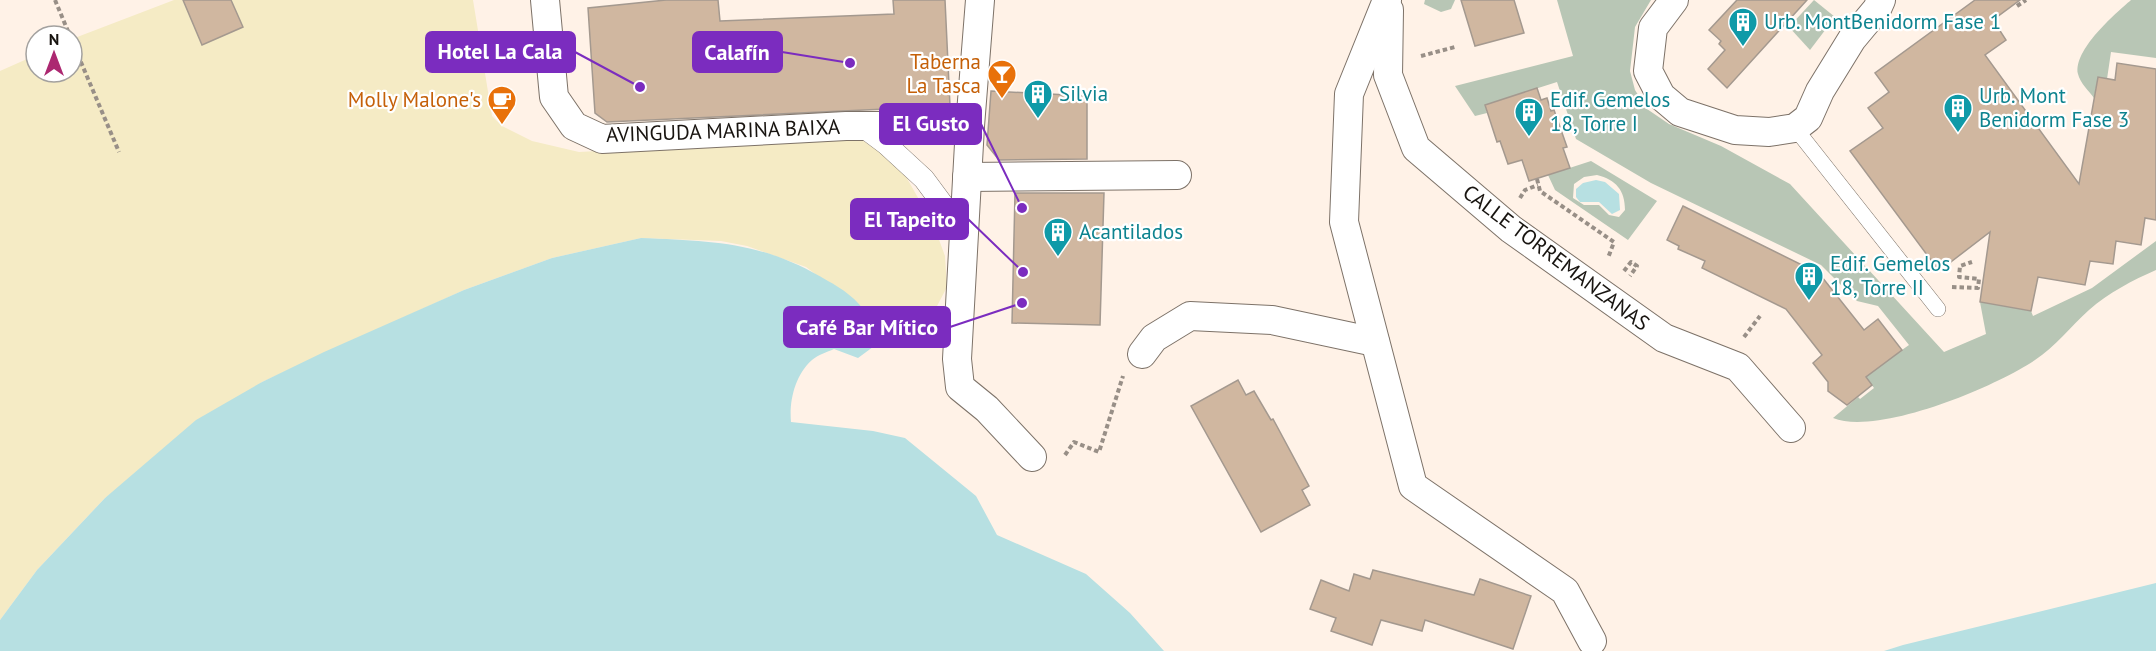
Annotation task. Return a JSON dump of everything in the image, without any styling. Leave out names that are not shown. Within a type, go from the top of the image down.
[{"type":"street","name":"AVINGUDA MARINA BAIXA","points":[[544,0],[554,97],[574,126],[602,139],[862,126],[970,126]]},
{"type":"street","points":[[980,0],[970,126],[957,359],[960,387],[987,409],[1032,457]]},
{"type":"street","points":[[1388,0],[1349,94],[1344,222],[1413,486],[1565,591],[1592,641]]},
{"type":"street","name":"CALLE TORREMANZANAS","points":[[1388,0],[1388,75],[1416,148],[1511,229],[1615,288],[1664,338],[1738,367],[1791,428]]},
{"type":"street","points":[[1674,0],[1653,28],[1648,71],[1661,96],[1680,112],[1735,130],[1769,132],[1795,128],[1808,118],[1820,91],[1852,39],[1883,3]]},
{"type":"street","name":"AVINGUDA MARINA BAIXA","points":[[862,126],[886,144],[924,179],[964,233]]},
{"type":"street","points":[[967,177],[1177,175]]},
{"type":"street","points":[[1142,354],[1154,338],[1190,316],[1272,320],[1375,342]]},
{"type":"lane","points":[[1795,128],[1938,309]]},
{"type":"path","points":[[55,0],[65,24]]},
{"type":"path","points":[[2017,6],[2026,0]]},
{"type":"path","points":[[84,69],[119,152]]},
{"type":"path","points":[[1536,178],[1540,191],[1614,242],[1605,265]]},
{"type":"path","points":[[1525,190],[1538,185]]},
{"type":"path","points":[[1631,262],[1637,266],[1615,288],[1631,262]]},
{"type":"path","points":[[1954,286],[1978,288],[1979,279],[1959,277],[1960,266],[1972,262]]},
{"type":"path","points":[[1739,344],[1760,316]]},
{"type":"path","points":[[1032,457],[1053,471],[1074,442],[1099,452],[1124,373],[1142,354]]},
{"type":"green space","points":[[1425,0],[1455,0],[1451,9],[1441,12],[1424,4]]},
{"type":"green space","points":[[1557,0],[1651,0],[1635,27],[1630,71],[1635,90],[1647,109],[1669,124],[1721,146],[1790,184],[1944,352],[1986,334],[1980,302],[2031,311],[2033,316],[2092,288],[2156,241],[2156,270],[2104,298],[2042,355],[1993,383],[1936,406],[1906,415],[1853,422],[1833,418],[1858,397],[1860,399],[1874,388],[1865,376],[1909,345],[1878,306],[1857,301],[1821,265],[1651,183],[1576,139],[1557,82],[1485,105],[1487,113],[1475,116],[1455,86],[1573,56]]},
{"type":"green space","points":[[1814,0],[1835,17],[1810,50],[1789,27]]},
{"type":"green space","points":[[2131,0],[2156,0],[2156,58],[2111,52],[2107,79],[2098,77],[2094,98],[2078,74],[2082,54],[2097,33]]},
{"type":"green space","points":[[1591,161],[1657,201],[1628,240],[1555,190],[1548,175]],"holes":[[[1597,175],[1614,183],[1621,191],[1625,210],[1619,217],[1609,215],[1599,205],[1584,205],[1573,198],[1574,184],[1584,177]]]},
{"type":"sand","points":[[174,0],[473,0],[492,116],[502,126],[532,141],[579,152],[858,137],[900,166],[934,226],[945,256],[947,287],[915,348],[877,344],[865,312],[806,267],[747,246],[721,241],[641,238],[552,258],[464,290],[262,382],[105,498],[37,570],[0,620],[0,71],[24,60],[24,84],[84,84],[84,34]]},
{"type":"water","points":[[1596,180],[1605,182],[1619,194],[1620,210],[1612,214],[1599,202],[1580,202],[1576,197],[1576,189],[1583,183]]},
{"type":"water","points":[[641,238],[692,240],[760,251],[805,268],[849,295],[866,314],[877,344],[858,358],[834,349],[812,360],[801,373],[794,389],[791,422],[873,431],[905,438],[976,496],[997,535],[1086,574],[1130,613],[1164,651],[0,651],[0,620],[37,570],[105,498],[196,420],[262,382],[464,290],[552,258]]},
{"type":"water","points":[[2156,583],[2156,651],[1884,651],[1903,645]]},
{"type":"building","points":[[183,0],[231,0],[243,27],[202,45]]},
{"type":"building","points":[[666,0],[718,0],[720,21],[894,14],[893,0],[945,0],[950,106],[607,122],[595,113],[588,8]]},
{"type":"building","points":[[1461,0],[1514,0],[1524,33],[1475,46]]},
{"type":"building","name":"Urb. MontBenidorm Fase 1","points":[[1737,0],[1807,0],[1727,88],[1708,69],[1725,50],[1719,44],[1721,41],[1709,30]]},
{"type":"building","points":[[1975,0],[2020,0],[1993,20],[2006,40],[1985,55],[2079,184],[2098,77],[2115,80],[2117,63],[2156,69],[2156,220],[2145,218],[2141,245],[2116,241],[2113,264],[2090,261],[2085,285],[2038,277],[2031,311],[1980,302],[1990,232],[1939,271],[1850,151],[1883,128],[1868,108],[1889,92],[1875,73]]},
{"type":"building","name":"Edif. Gemelos 18, Torre I","points":[[1537,88],[1541,100],[1547,98],[1551,111],[1554,110],[1567,147],[1563,148],[1570,168],[1529,181],[1522,160],[1508,164],[1500,141],[1497,142],[1485,105]]},
{"type":"building","name":"Silvia","points":[[991,91],[1087,96],[1087,159],[999,160],[987,145]]},
{"type":"building","name":"Acantilados","points":[[1015,193],[1104,193],[1100,325],[1012,323]]},
{"type":"building","name":"Edif. Gemelos 18, Torre II","points":[[1683,206],[1812,270],[1822,277],[1864,330],[1878,319],[1902,350],[1866,377],[1872,385],[1847,405],[1828,391],[1828,382],[1813,363],[1822,355],[1786,309],[1702,268],[1705,261],[1678,249],[1679,246],[1667,240]]},
{"type":"building","points":[[1238,380],[1246,395],[1254,391],[1271,420],[1273,419],[1309,486],[1302,490],[1310,505],[1261,532],[1191,406]]},
{"type":"building","points":[[1373,570],[1474,595],[1480,579],[1531,596],[1513,649],[1425,620],[1422,631],[1381,620],[1372,645],[1331,631],[1336,618],[1310,609],[1321,580],[1349,591],[1354,574],[1370,579]]},
{"type":"place","name":"Urb. MontBenidorm Fase 1","points":[[1743,48]]},
{"type":"place","name":"Calafín","points":[[850,63]]},
{"type":"place","name":"Hotel La Cala","points":[[640,87]]},
{"type":"place","name":"Taberna La Tasca","points":[[1002,100]]},
{"type":"place","name":"Silvia","points":[[1038,120]]},
{"type":"place","name":"Molly Malone's","points":[[502,126]]},
{"type":"place","name":"Urb. Mont Benidorm Fase 3","points":[[1958,134]]},
{"type":"place","name":"Edif. Gemelos 18, Torre I","points":[[1529,138]]},
{"type":"place","name":"El Gusto","points":[[1022,208]]},
{"type":"place","name":"Acantilados","points":[[1058,258]]},
{"type":"place","name":"El Tapeito","points":[[1023,272]]},
{"type":"place","name":"Edif. Gemelos 18, Torre II","points":[[1809,302]]},
{"type":"place","name":"Café Bar Mítico","points":[[1022,303]]}]
